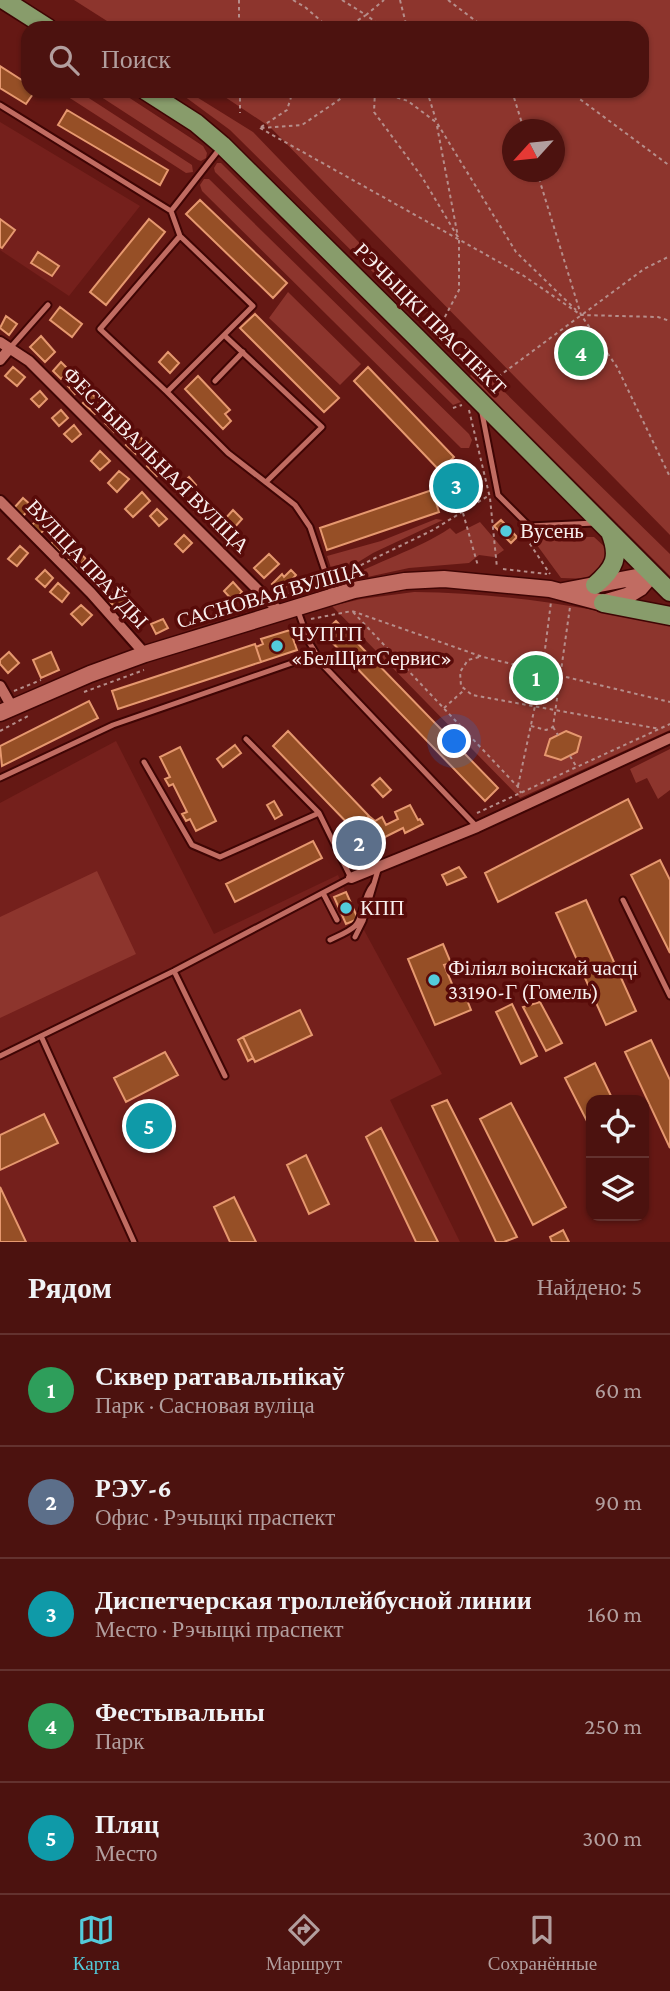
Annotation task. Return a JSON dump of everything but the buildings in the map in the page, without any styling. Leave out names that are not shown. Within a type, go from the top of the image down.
[{"type":"main road","points":[[4,0],[37,21]]},
{"type":"main road","name":"РЭЧЫЦКІ ПРАСПЕКТ","points":[[157,98],[196,123],[222,145],[481,397],[670,592]]},
{"type":"main road","points":[[595,585],[605,577],[616,558],[616,547],[605,526]]},
{"type":"main road","points":[[603,603],[627,596],[640,588],[652,574]]},
{"type":"main road","name":"САСНОВАЯ ВУЛІЦА","points":[[561,599],[595,585],[652,574]]},
{"type":"main road","name":"САСНОВАЯ ВУЛІЦА","points":[[6,710],[90,674],[146,661],[279,611],[298,611],[332,590],[405,580],[444,579],[561,599],[574,596],[603,603]]},
{"type":"main road","points":[[603,603],[670,616]]},
{"type":"street","points":[[0,360],[5,345]]},
{"type":"street","name":"ФЕСТЫВАЛЬНАЯ ВУЛІЦА","points":[[5,345],[29,361],[279,611]]},
{"type":"street","name":"ВУЛІЦА ПРАЎДЫ","points":[[0,500],[91,593],[146,661]]},
{"type":"street","points":[[0,686],[6,710]]},
{"type":"street","points":[[351,878],[477,827],[670,738]]},
{"type":"lane","points":[[0,105],[171,211],[180,236],[253,306],[167,392]]},
{"type":"lane","points":[[171,211],[222,145]]},
{"type":"lane","points":[[180,236],[100,329],[214,440],[295,505],[306,520],[320,552],[332,590]]},
{"type":"lane","points":[[5,345],[48,305]]},
{"type":"lane","points":[[224,334],[322,427],[266,482]]},
{"type":"lane","points":[[215,381],[243,352]]},
{"type":"lane","points":[[481,397],[498,495],[530,526],[605,526]]},
{"type":"lane","points":[[298,611],[315,655],[477,827]]},
{"type":"lane","points":[[0,778],[113,725],[315,655]]},
{"type":"lane","points":[[0,1056],[174,971],[351,878],[320,813],[246,740]]},
{"type":"lane","points":[[144,762],[192,845],[220,857],[320,813]]},
{"type":"lane","points":[[355,937],[359,933],[379,867]]},
{"type":"lane","points":[[330,940],[356,926],[365,895],[373,885]]},
{"type":"lane","points":[[323,893],[337,920]]},
{"type":"lane","points":[[623,900],[670,996]]},
{"type":"lane","points":[[174,971],[225,1076]]},
{"type":"lane","points":[[41,1036],[134,1242]]},
{"type":"path","points":[[239,0],[239,21]]},
{"type":"path","points":[[293,0],[321,21]]},
{"type":"path","points":[[342,0],[374,21]]},
{"type":"path","points":[[357,21],[384,0]]},
{"type":"path","points":[[400,0],[405,21]]},
{"type":"path","points":[[449,0],[476,21]]},
{"type":"path","points":[[454,4],[458,0]]},
{"type":"path","points":[[240,98],[240,113]]},
{"type":"path","points":[[260,128],[287,110],[291,98]]},
{"type":"path","points":[[260,128],[302,124],[341,98]]},
{"type":"path","points":[[375,98],[374,112],[422,177],[458,239]]},
{"type":"path","points":[[398,98],[408,101],[437,123],[516,252],[581,315],[617,367],[670,477]]},
{"type":"path","points":[[429,98],[437,123],[458,239],[459,290],[437,332]]},
{"type":"path","points":[[514,98],[521,119]]},
{"type":"path","points":[[578,98],[670,166]]},
{"type":"path","points":[[260,128],[524,276],[581,315],[658,317],[670,321]]},
{"type":"path","points":[[540,182],[581,315]]},
{"type":"path","points":[[481,397],[581,315],[644,270],[670,256]]},
{"type":"path","points":[[404,299],[454,350]]},
{"type":"path","points":[[453,408],[467,404],[489,495],[497,568]]},
{"type":"path","points":[[332,590],[363,564],[433,530],[489,495]]},
{"type":"path","points":[[463,512],[478,566]]},
{"type":"path","points":[[503,569],[550,575],[527,537]]},
{"type":"path","points":[[518,787],[561,599]]},
{"type":"path","points":[[558,735],[553,727],[560,677],[561,599]]},
{"type":"path","points":[[298,611],[311,620],[352,611],[483,657],[670,702]]},
{"type":"path","points":[[352,611],[521,793]]},
{"type":"path","points":[[483,657],[473,657],[461,667],[459,677],[464,690],[472,695],[660,729]]},
{"type":"path","points":[[85,692],[146,661]]},
{"type":"path","points":[[443,708],[464,690]]},
{"type":"path","points":[[0,731],[38,712]]},
{"type":"path","points":[[468,817],[670,724]]},
{"type":"path","points":[[531,726],[546,730],[553,727]]},
{"type":"path","points":[[570,756],[576,767]]},
{"type":"shaded area","points":[[74,0],[670,0],[670,535],[270,127],[226,98],[649,98],[649,21],[107,21]]},
{"type":"shaded area","points":[[70,98],[89,98],[192,165],[193,172],[186,173]]},
{"type":"shaded area","points":[[103,98],[130,98],[203,146],[207,153],[206,158],[198,160]]},
{"type":"shaded area","points":[[187,98],[198,98],[253,132],[402,287],[396,295],[230,130]]},
{"type":"shaded area","points":[[0,122],[140,206],[69,296],[0,250]]},
{"type":"shaded area","points":[[217,163],[221,163],[461,402],[453,405],[215,172]]},
{"type":"shaded area","points":[[204,179],[209,179],[469,434],[472,440],[469,448],[461,448],[202,191],[200,185]]},
{"type":"shaded area","points":[[288,292],[361,364],[340,385],[269,318]]},
{"type":"shaded area","points":[[478,366],[670,554],[670,576],[470,376]]},
{"type":"shaded area","points":[[436,519],[443,520],[373,553],[334,577],[327,556],[381,541]]},
{"type":"shaded area","points":[[480,522],[504,550],[494,557],[479,555],[469,563],[409,568],[340,583],[450,528],[456,534]]},
{"type":"shaded area","points":[[550,537],[594,537],[607,549],[606,566],[592,579],[561,578],[534,541]]},
{"type":"shaded area","points":[[414,592],[543,602],[670,626],[670,730],[520,798],[332,606]]},
{"type":"shaded area","points":[[116,741],[214,934],[338,875],[358,919],[442,1074],[390,1100],[460,1242],[0,1242],[0,803]]},
{"type":"shaded area","points":[[670,749],[670,790],[658,799],[647,778],[636,783],[630,769]]},
{"type":"shaded area","points":[[97,871],[136,954],[0,1018],[0,917]]},
{"type":"place","name":"Фестывальны","points":[[581,353]]},
{"type":"place","name":"Диспетчерская троллейбусной линии","points":[[456,486]]},
{"type":"place","name":"Вусень","points":[[506,531]]},
{"type":"place","name":"ЧУПТП «БелЩитСервис»","points":[[277,646]]},
{"type":"place","name":"Сквер ратавальнікаў","points":[[536,678]]},
{"type":"place","name":"РЭУ-6","points":[[359,843]]},
{"type":"place","name":"КПП","points":[[346,908]]},
{"type":"place","name":"Філіял воінскай часці 33190-Г (Гомель)","points":[[434,980]]},
{"type":"place","name":"Пляц","points":[[149,1126]]}]
